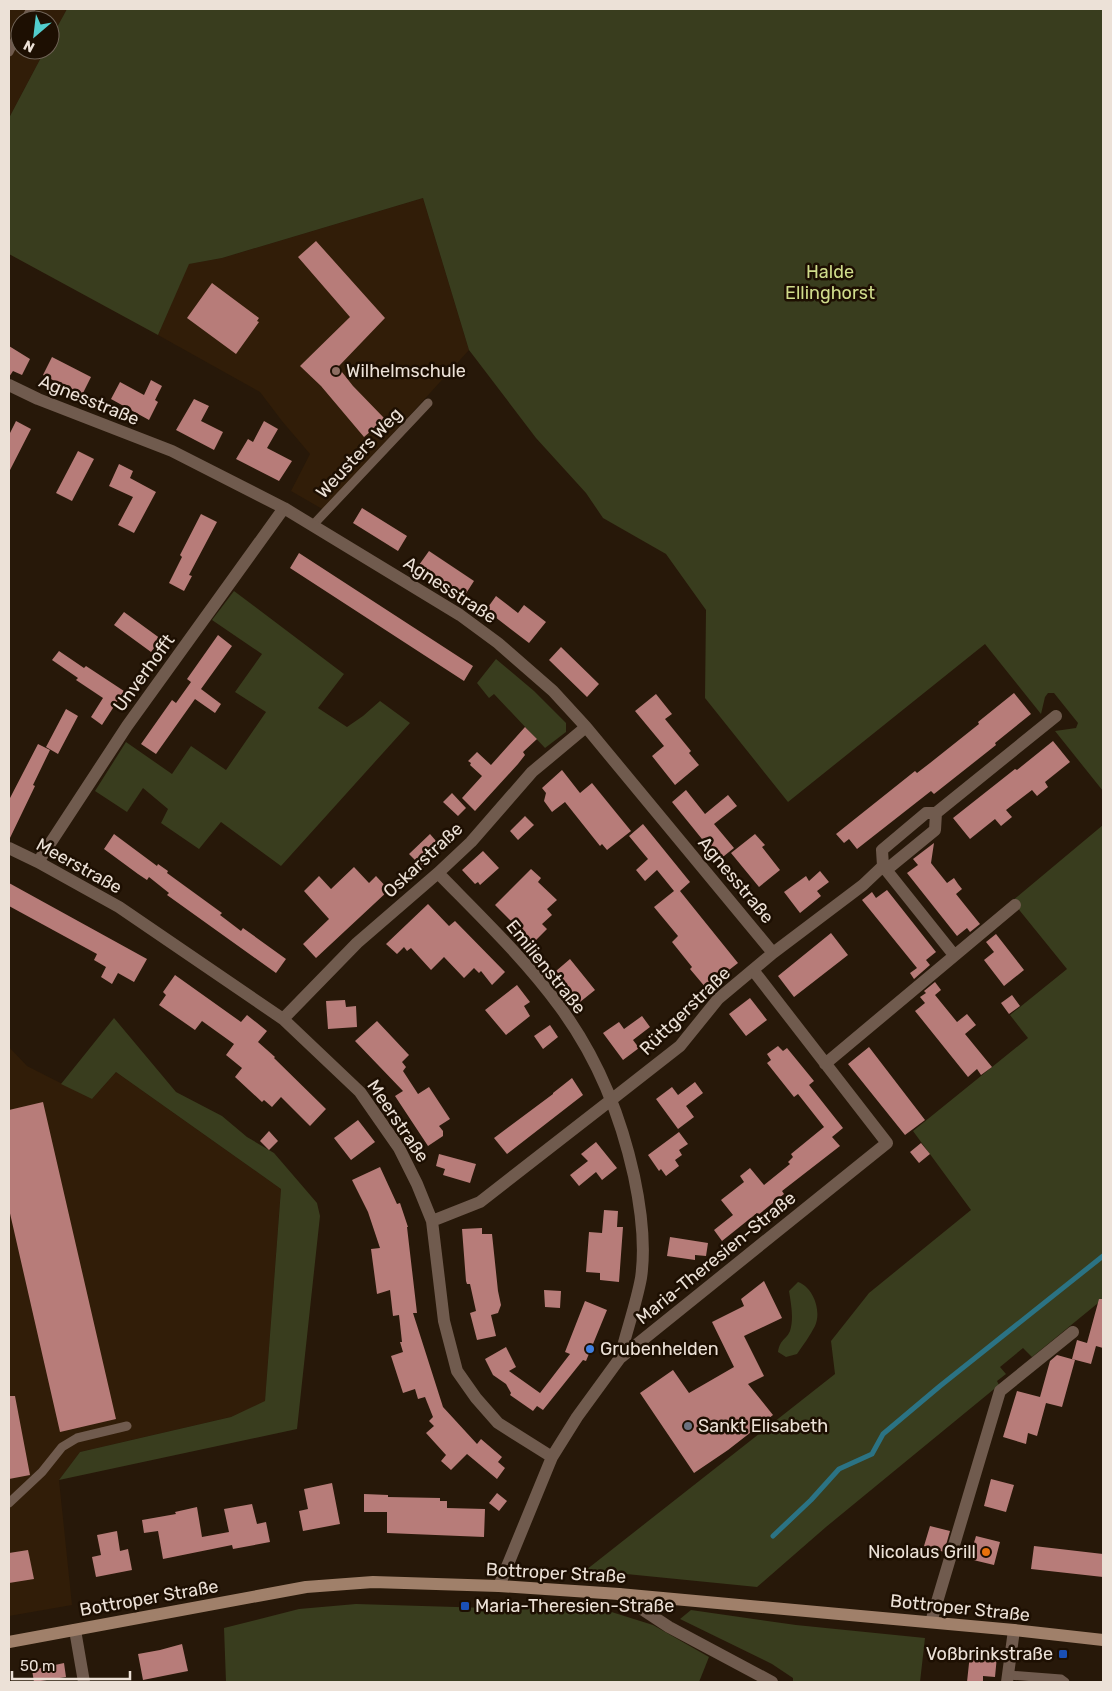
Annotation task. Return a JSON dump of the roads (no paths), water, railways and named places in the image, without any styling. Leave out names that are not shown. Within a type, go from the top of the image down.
[{"type":"main road","name":"Bottroper Straße","points":[[9,1642],[306,1588],[373,1582],[499,1586],[619,1594],[931,1622],[1103,1640]]},
{"type":"street","name":"Agnesstraße","points":[[9,385],[38,399],[172,451],[284,508],[468,621],[498,643],[553,691],[586,728],[774,953]]},
{"type":"street","name":"Unverhofft","points":[[38,862],[127,726],[284,508]]},
{"type":"street","points":[[954,955],[883,866],[882,850],[926,813],[936,812],[1056,716]]},
{"type":"street","name":"Oskarstraße","points":[[283,1018],[357,943],[471,842],[532,772],[586,728]]},
{"type":"street","name":"Rüttgerstraße","points":[[432,1221],[480,1202],[680,1046],[718,999],[774,953],[863,885],[883,866],[891,866],[935,830],[936,812]]},
{"type":"street","name":"Meerstraße","points":[[9,848],[119,907],[283,1018],[360,1092],[399,1148],[418,1184],[432,1221],[444,1320],[457,1371],[476,1398],[498,1423],[552,1457]]},
{"type":"street","name":"Emilienstraße","points":[[438,873],[527,966],[561,1008],[587,1050],[611,1100],[628,1150],[640,1204],[642,1240],[641,1277],[620,1358]]},
{"type":"street","points":[[824,1064],[1015,905]]},
{"type":"street","name":"Maria-Theresien-Straße","points":[[499,1586],[552,1457],[577,1417],[620,1358],[887,1143],[753,970]]},
{"type":"street","points":[[931,1622],[1000,1391],[1072,1332]]},
{"type":"street","points":[[619,1594],[669,1627],[772,1682]]},
{"type":"street","points":[[75,1630],[84,1682]]},
{"type":"street","points":[[1007,1679],[1014,1630]]},
{"type":"lane","name":"Weusters Weg","points":[[313,525],[428,403]]},
{"type":"lane","points":[[9,1503],[42,1472],[62,1446],[77,1438],[126,1426]]},
{"type":"lane","points":[[1007,1679],[1061,1679],[1065,1682]]},
{"type":"waterway","points":[[773,1536],[811,1500],[839,1469],[872,1454],[883,1434],[1103,1256]]},
{"type":"place","name":"Wilhelmschule","points":[[336,371]]},
{"type":"place","name":"Grubenhelden","points":[[590,1349]]},
{"type":"place","name":"Sankt Elisabeth","points":[[688,1426]]},
{"type":"place","name":"Nicolaus Grill","points":[[986,1552]]},
{"type":"place","name":"Maria-Theresien-Straße","points":[[465,1606]]},
{"type":"place","name":"Voßbrinkstraße","points":[[1063,1654]]},
{"type":"park label","name":"Halde Ellinghorst","points":[[830,282]]}]
